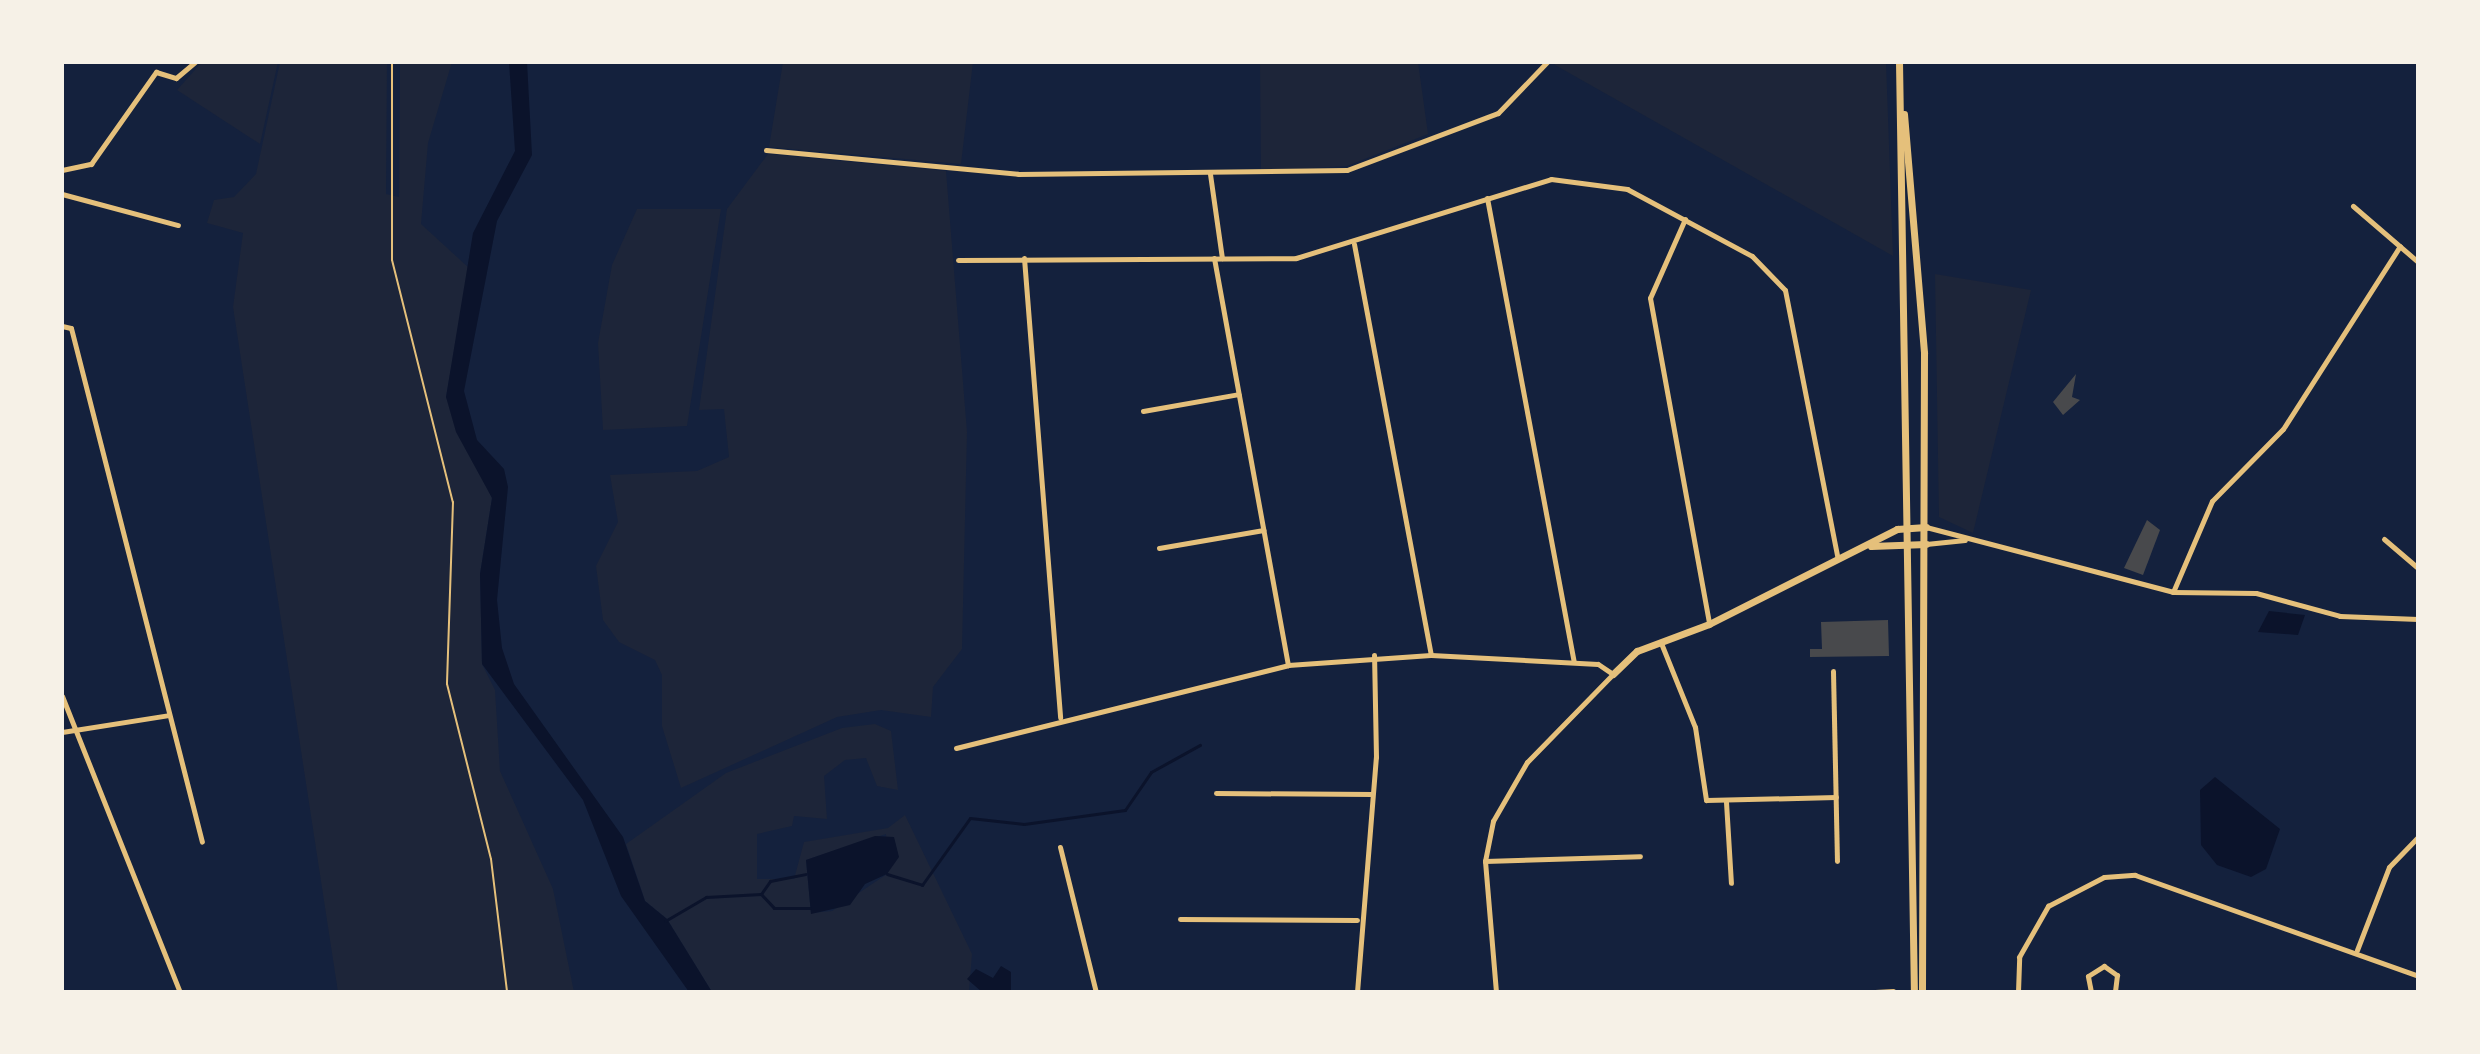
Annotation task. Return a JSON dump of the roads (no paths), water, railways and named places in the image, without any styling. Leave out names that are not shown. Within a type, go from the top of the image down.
[{"type":"street","points":[[62,170],[91,164],[156,72],[176,78],[195,62]]},
{"type":"street","points":[[766,150],[1018,174],[1347,170],[1498,113],[1547,62]]},
{"type":"street","points":[[1899,62],[1924,353],[1926,544],[1922,992]]},
{"type":"street","points":[[1901,96],[1910,527],[1914,992]]},
{"type":"street","points":[[1210,174],[1222,258]]},
{"type":"street","points":[[958,260],[1296,258],[1354,244],[1487,198],[1578,177],[1627,189],[1752,256],[1785,290],[1838,560]]},
{"type":"street","points":[[62,194],[178,225]]},
{"type":"street","points":[[1487,198],[1574,661]]},
{"type":"street","points":[[2353,206],[2418,262]]},
{"type":"street","points":[[1685,219],[1650,298],[1709,624]]},
{"type":"street","points":[[1354,244],[1431,655]]},
{"type":"street","points":[[2173,592],[2212,501],[2283,429],[2400,246]]},
{"type":"street","points":[[1024,258],[1060,718]]},
{"type":"street","points":[[1214,258],[1288,665]]},
{"type":"street","points":[[62,326],[71,328],[202,842]]},
{"type":"street","points":[[1143,411],[1239,394]]},
{"type":"street","points":[[1496,992],[1485,861],[1507,788],[1623,660],[1709,624],[1910,527],[1926,527],[2173,592],[2256,593],[2340,616],[2418,619]]},
{"type":"street","points":[[1159,548],[1263,530]]},
{"type":"street","points":[[2384,539],[2418,568]]},
{"type":"street","points":[[1868,546],[1966,540]]},
{"type":"street","points":[[1661,643],[1695,727],[1701,792],[1726,802],[1836,797]]},
{"type":"street","points":[[956,748],[1060,718],[1288,665],[1374,655],[1574,661],[1613,674]]},
{"type":"street","points":[[1357,992],[1357,920],[1372,794],[1374,655]]},
{"type":"street","points":[[1833,671],[1837,861]]},
{"type":"street","points":[[62,696],[180,992]]},
{"type":"street","points":[[62,732],[169,715]]},
{"type":"street","points":[[1216,793],[1372,794]]},
{"type":"street","points":[[1726,802],[1731,883]]},
{"type":"street","points":[[2357,950],[2389,867],[2418,837]]},
{"type":"street","points":[[1060,847],[1096,992]]},
{"type":"street","points":[[1485,861],[1640,856]]},
{"type":"street","points":[[2018,992],[2029,930],[2048,906],[2104,877],[2135,875],[2357,950],[2418,976]]},
{"type":"street","points":[[1180,919],[1357,920]]},
{"type":"street","points":[[2091,992],[2088,976],[2104,966],[2117,975],[2115,992]]},
{"type":"street","points":[[1875,992],[1893,991]]},
{"type":"waterway","points":[[887,874],[922,885],[970,818],[1024,824],[1125,810],[1151,772],[1200,745]]},
{"type":"waterway","points":[[761,894],[770,881],[805,874]]},
{"type":"waterway","points":[[665,921],[706,897],[761,894],[774,908],[810,908]]}]
